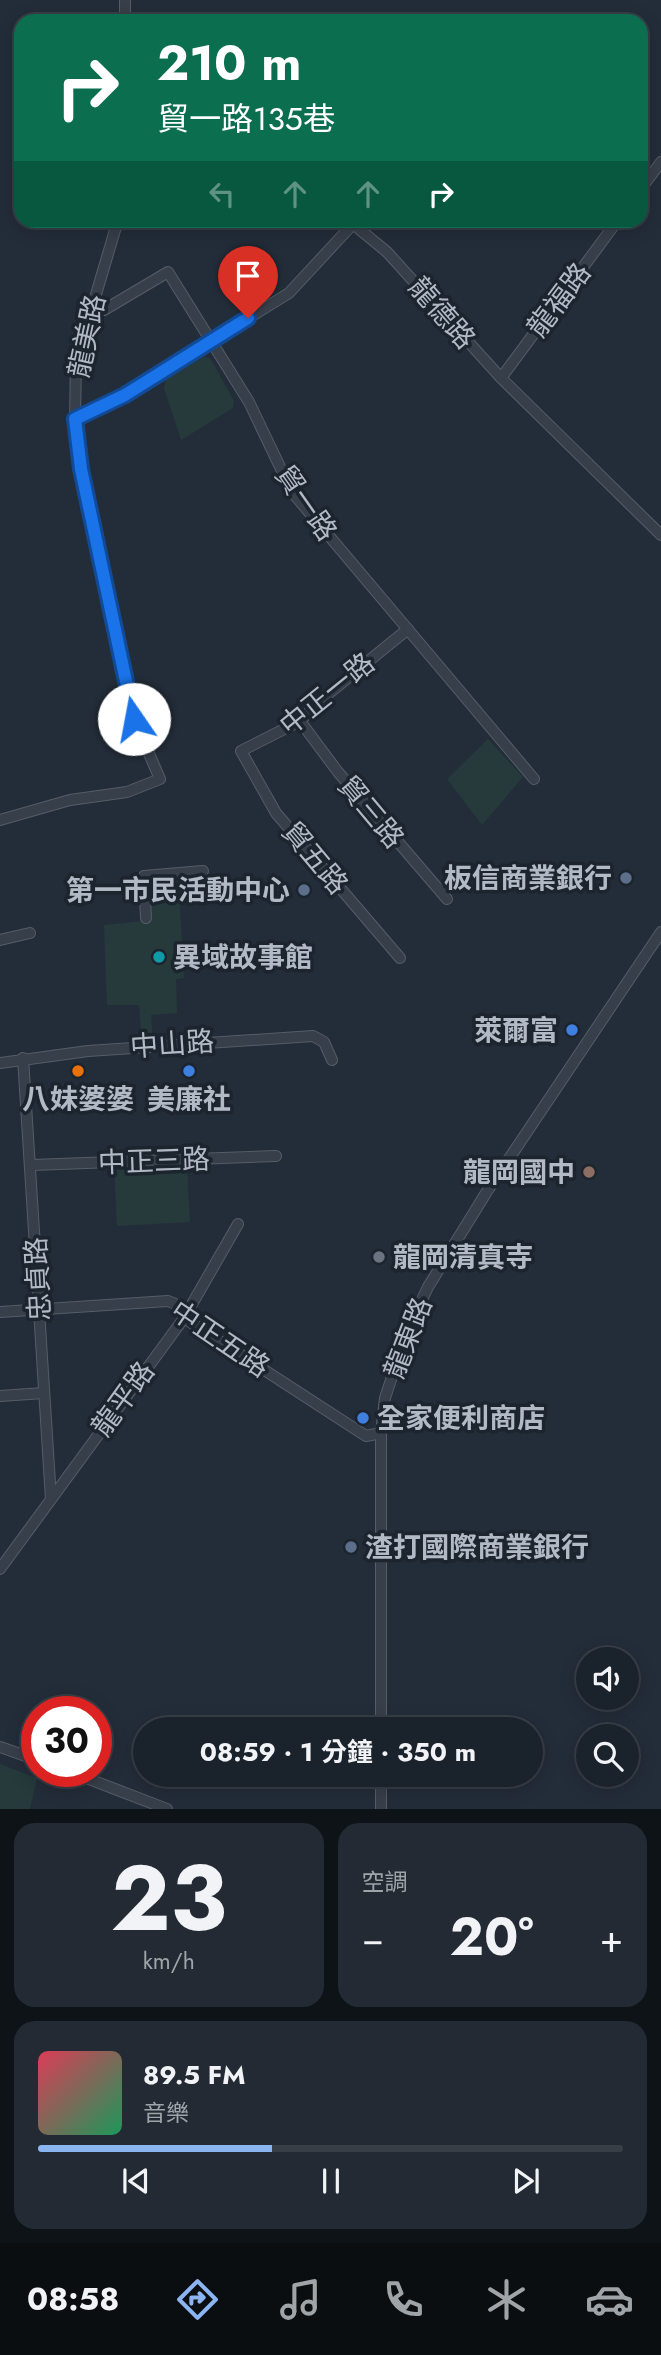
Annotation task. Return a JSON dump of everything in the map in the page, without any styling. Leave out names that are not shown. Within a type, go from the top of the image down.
[{"type":"street","points":[[648,179],[661,162]]},
{"type":"street","name":"龍美路","points":[[0,820],[70,800],[127,792],[160,779],[134,719],[81,469],[75,419],[76,362],[115,228]]},
{"type":"street","name":"龍德路","points":[[212,343],[289,293],[349,228]]},
{"type":"street","name":"龍德路","points":[[358,228],[387,252],[500,378],[661,535]]},
{"type":"street","name":"龍福路","points":[[500,378],[612,228]]},
{"type":"street","name":"貿一路","points":[[90,308],[104,310],[168,272],[249,402],[292,492],[534,779]]},
{"type":"street","points":[[75,419],[125,395],[212,343]]},
{"type":"street","name":"中正一路","points":[[241,751],[300,721],[323,698],[408,629]]},
{"type":"street","name":"貿三路","points":[[300,721],[338,772],[447,900]]},
{"type":"street","name":"貿五路","points":[[241,751],[276,813],[400,958]]},
{"type":"street","points":[[146,918],[144,876],[203,871]]},
{"type":"street","name":"龍東路","points":[[381,1717],[381,1433],[385,1398],[407,1331],[434,1276],[486,1192],[661,932]]},
{"type":"street","points":[[0,940],[30,933]]},
{"type":"street","name":"中山路","points":[[0,1063],[23,1058],[148,1045],[313,1036],[324,1042],[332,1060]]},
{"type":"street","name":"忠貞路","points":[[23,1058],[32,1165],[51,1499]]},
{"type":"street","name":"中正三路","points":[[32,1165],[276,1156]]},
{"type":"street","name":"龍平路","points":[[0,1569],[184,1318],[238,1224]]},
{"type":"street","name":"中正五路","points":[[0,1312],[168,1301],[178,1305],[184,1318],[366,1436],[381,1433]]},
{"type":"street","points":[[0,1396],[44,1394]]},
{"type":"street","points":[[0,1747],[21,1754]]},
{"type":"street","points":[[110,1787],[167,1809]]},
{"type":"street","points":[[381,1787],[381,1809]]},
{"type":"green space","points":[[204,357],[210,358],[234,401],[233,408],[181,440],[164,388],[166,379]]},
{"type":"green space","points":[[488,739],[523,777],[482,825],[447,779]]},
{"type":"green space","points":[[141,871],[178,871],[184,978],[176,979],[177,1013],[151,1015],[153,1042],[142,1043],[139,1005],[107,1005],[104,925],[142,921]]},
{"type":"green space","points":[[187,1167],[190,1222],[117,1226],[114,1170]]},
{"type":"green space","points":[[0,1764],[21,1772],[21,1787],[35,1787],[30,1809],[0,1809]]},
{"type":"place","name":"板信商業銀行","points":[[626,878]]},
{"type":"place","name":"第一市民活動中心","points":[[304,890]]},
{"type":"place","name":"異域故事館","points":[[159,957]]},
{"type":"place","name":"萊爾富","points":[[572,1030]]},
{"type":"place","name":"八妹婆婆","points":[[78,1071]]},
{"type":"place","name":"美廉社","points":[[189,1071]]},
{"type":"place","name":"龍岡國中","points":[[589,1172]]},
{"type":"place","name":"龍岡清真寺","points":[[379,1257]]},
{"type":"place","name":"全家便利商店","points":[[363,1418]]},
{"type":"place","name":"渣打國際商業銀行","points":[[351,1547]]},
{"type":"route","points":[[134,719],[81,469],[75,419],[125,395],[248,318]]}]
